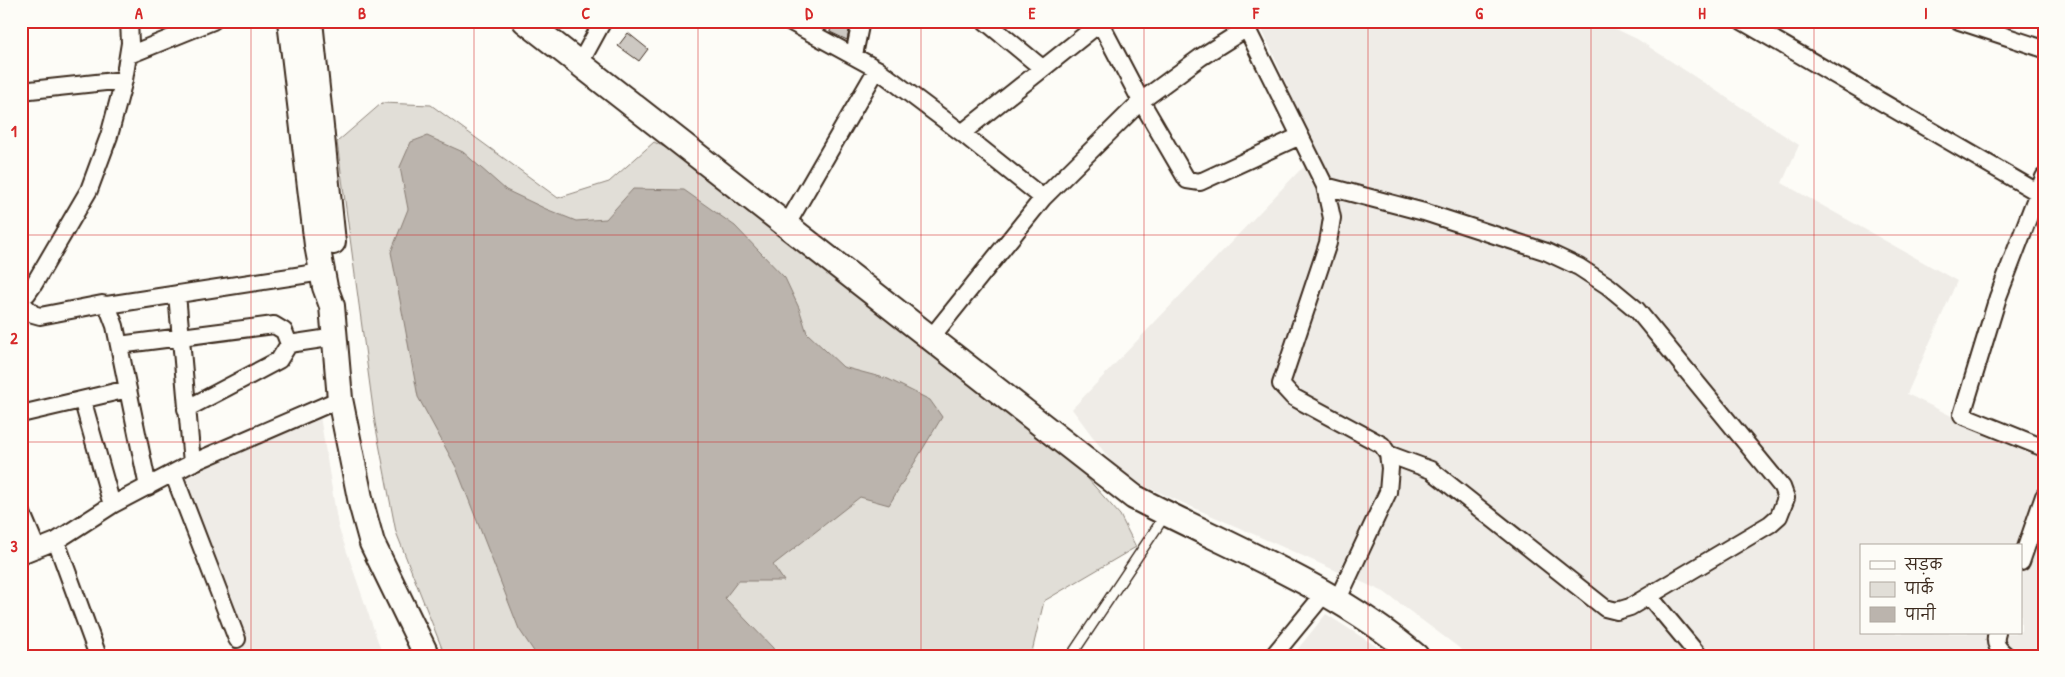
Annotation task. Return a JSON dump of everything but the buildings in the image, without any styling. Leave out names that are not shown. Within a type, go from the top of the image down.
[{"type":"street","points":[[21,296],[27,294],[34,284],[88,190],[109,136],[124,80],[129,55],[129,21]]},
{"type":"street","points":[[129,55],[213,21]]},
{"type":"street","points":[[290,21],[322,272],[332,306],[336,336],[340,399],[360,503],[372,543],[427,656]]},
{"type":"street","points":[[310,21],[335,265],[332,306]]},
{"type":"street","points":[[525,21],[1102,474],[1134,497],[1228,543],[1330,597],[1390,634],[1416,656]]},
{"type":"street","points":[[580,63],[603,21]]},
{"type":"street","points":[[789,21],[877,69],[962,133],[1042,198]]},
{"type":"street","points":[[854,55],[861,21]]},
{"type":"street","points":[[985,21],[1042,68]]},
{"type":"street","points":[[1742,21],[2040,194]]},
{"type":"street","points":[[1958,21],[2044,49]]},
{"type":"street","points":[[962,133],[1100,22],[1140,100],[1187,180],[1200,182],[1300,136]]},
{"type":"street","points":[[930,339],[1042,198],[1140,100],[1245,25],[1325,186],[1332,218],[1328,243],[1281,384],[1293,397],[1374,440],[1388,454],[1431,470],[1605,608],[1624,610],[1770,524],[1784,508],[1786,498],[1782,487],[1637,310],[1608,286],[1579,267],[1523,243],[1415,210],[1325,186]]},
{"type":"street","points":[[786,226],[877,69]]},
{"type":"street","points":[[21,91],[124,80]]},
{"type":"street","points":[[2044,177],[2040,194],[1998,297],[1962,415],[2044,448]]},
{"type":"street","points":[[21,302],[33,314],[40,316],[102,304],[107,305],[322,272]]},
{"type":"street","points":[[176,294],[192,463]]},
{"type":"street","points":[[107,305],[119,345],[148,487]]},
{"type":"street","points":[[119,345],[274,325],[284,331],[289,344]]},
{"type":"street","points":[[186,409],[279,360],[289,344],[336,336]]},
{"type":"street","points":[[21,414],[83,402],[128,390]]},
{"type":"street","points":[[21,555],[56,541],[112,505],[192,463],[340,399]]},
{"type":"street","points":[[83,402],[112,505]]},
{"type":"street","points":[[1273,656],[1330,597],[1388,492],[1391,479],[1388,454]]},
{"type":"street","points":[[173,473],[237,639]]},
{"type":"street","points":[[2022,559],[2044,496]]},
{"type":"street","points":[[21,511],[38,549]]},
{"type":"street","points":[[56,541],[98,656]]},
{"type":"street","points":[[1649,596],[1700,656]]},
{"type":"street","points":[[1996,634],[1996,643],[1999,650],[2007,656]]},
{"type":"lane","points":[[1071,656],[1166,514]]},
{"type":"shaded area","points":[[1258,21],[1599,21],[1637,39],[1799,145],[1782,183],[1957,281],[1907,394],[1992,436],[2044,456],[2044,656],[1467,656],[1458,647],[1384,592],[1122,476],[1072,409],[1299,171],[1319,156]]},
{"type":"shaded area","points":[[318,404],[338,526],[383,656],[219,656],[245,643],[181,472]]},
{"type":"shaded area","points":[[1326,614],[1385,652],[1388,656],[1292,656]]},
{"type":"green space","points":[[382,103],[431,105],[558,198],[609,182],[654,142],[691,160],[1072,461],[1120,515],[1136,547],[1044,601],[1031,656],[445,656],[396,532],[375,423],[337,142]]},
{"type":"water","points":[[427,136],[463,152],[506,190],[576,221],[606,219],[633,189],[684,190],[735,226],[785,278],[799,308],[807,333],[843,367],[888,379],[930,400],[942,417],[889,505],[860,497],[773,565],[784,581],[738,581],[725,598],[773,648],[776,656],[537,656],[519,629],[456,467],[418,397],[391,252],[408,209],[400,167],[411,142]]}]
